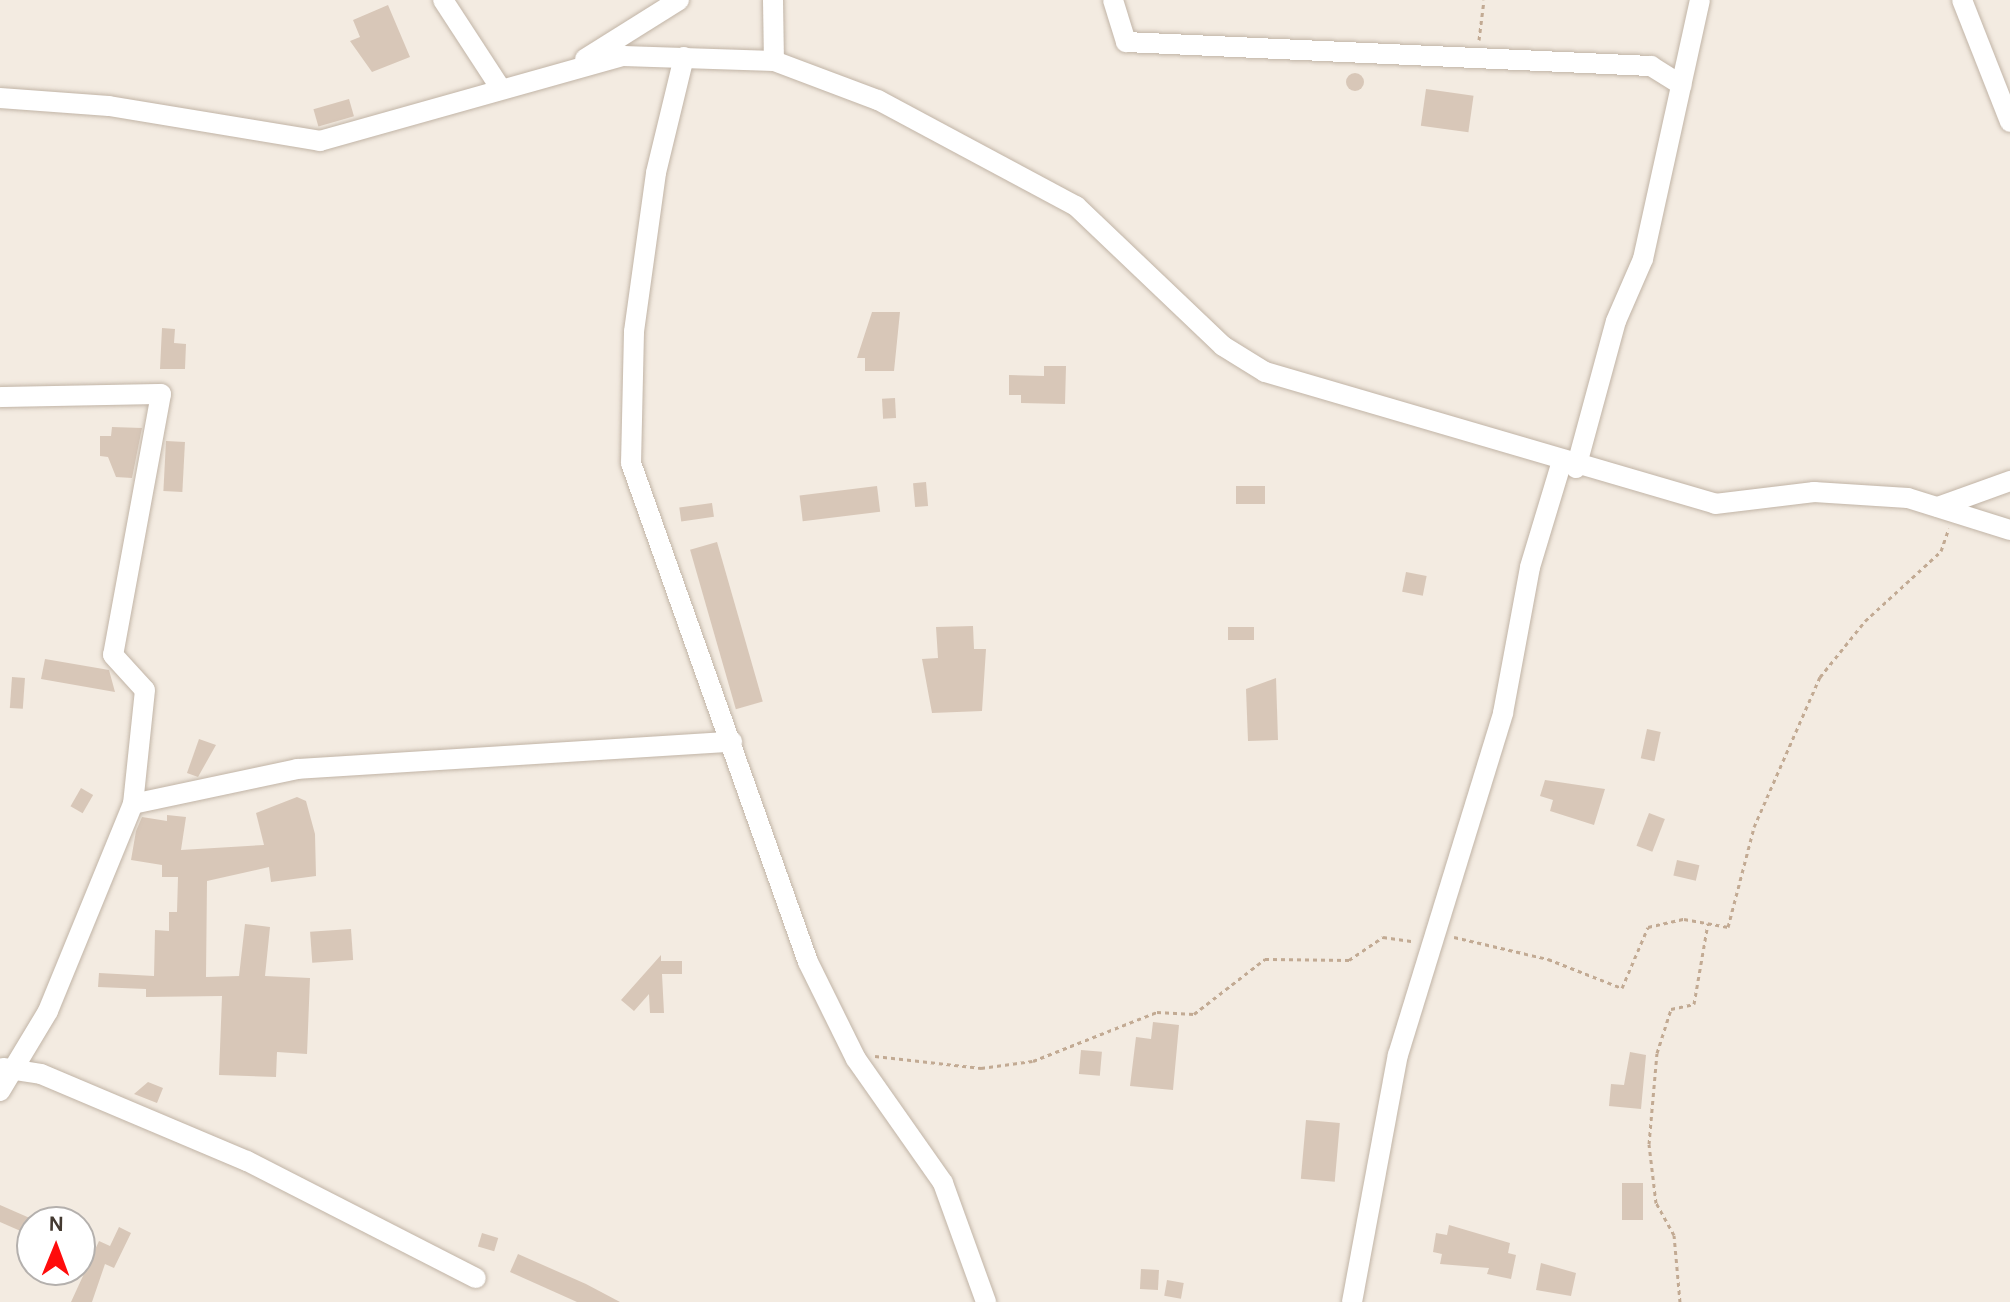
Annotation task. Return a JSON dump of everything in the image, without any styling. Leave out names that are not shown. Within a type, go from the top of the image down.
[{"type":"street","points":[[443,0],[499,86]]},
{"type":"street","points":[[575,65],[679,0]]},
{"type":"street","points":[[773,0],[774,61]]},
{"type":"street","points":[[1113,0],[1126,42],[1466,61],[1651,66],[1681,85]]},
{"type":"street","points":[[1352,1302],[1366,1200],[1432,939],[1503,713],[1530,567],[1568,466],[1616,321],[1643,259],[1700,0]]},
{"type":"street","points":[[1962,0],[2010,122]]},
{"type":"street","points":[[0,98],[109,106],[320,141],[388,126],[499,86],[575,65],[684,57],[774,61],[878,100],[1076,206],[1223,346],[1265,372],[1568,466],[1715,504],[1814,492],[1908,498],[2010,530]]},
{"type":"street","points":[[684,57],[656,173],[629,433],[631,463],[808,962],[851,1052],[943,1183],[986,1302]]},
{"type":"street","points":[[0,397],[161,394],[113,655],[145,690],[133,804],[48,1011],[8,1068],[0,1091]]},
{"type":"street","points":[[1946,510],[2010,481]]},
{"type":"street","points":[[133,804],[297,769],[732,742]]},
{"type":"street","points":[[8,1068],[247,1161],[476,1278]]},
{"type":"path","points":[[1466,61],[1478,44],[1484,0]]},
{"type":"path","points":[[851,1052],[966,1067],[1033,1061],[1157,1012],[1194,1014],[1265,959],[1349,960],[1383,937],[1432,939],[1548,959],[1622,988],[1648,927],[1684,919],[1728,927],[1758,815],[1820,677],[1865,621],[1941,551],[1946,510]]},
{"type":"path","points":[[1680,1302],[1674,1235],[1656,1203],[1649,1144],[1657,1053],[1671,1009],[1694,1004],[1708,923]]},
{"type":"building","points":[[388,5],[410,57],[372,72],[350,41],[360,37],[353,20]]},
{"type":"building","points":[[1355,73],[1364,82],[1355,91],[1346,82]]},
{"type":"building","points":[[1426,89],[1474,96],[1468,132],[1421,126]]},
{"type":"building","points":[[349,99],[354,116],[318,127],[313,109]]},
{"type":"building","points":[[872,312],[900,312],[894,371],[865,371],[865,358],[857,358]]},
{"type":"building","points":[[162,328],[175,329],[174,343],[186,344],[185,369],[160,369]]},
{"type":"building","points":[[1044,366],[1066,366],[1065,404],[1021,403],[1021,395],[1009,395],[1009,375],[1044,376]]},
{"type":"building","points":[[895,398],[896,418],[883,419],[882,399]]},
{"type":"building","points":[[112,427],[142,428],[132,478],[116,477],[108,457],[100,456],[100,436],[111,436]]},
{"type":"building","points":[[166,441],[185,442],[182,492],[163,491]]},
{"type":"building","points":[[926,482],[928,506],[915,507],[913,483]]},
{"type":"building","points":[[877,486],[880,512],[803,521],[800,496]]},
{"type":"building","points":[[1236,486],[1265,486],[1265,504],[1236,504]]},
{"type":"building","points":[[712,503],[714,517],[681,521],[679,508]]},
{"type":"building","points":[[717,542],[763,702],[736,709],[690,550]]},
{"type":"building","points":[[1406,572],[1427,576],[1423,596],[1402,592]]},
{"type":"building","points":[[973,626],[974,649],[986,649],[982,711],[932,713],[922,659],[938,658],[936,627]]},
{"type":"building","points":[[1228,627],[1254,627],[1254,640],[1228,640]]},
{"type":"building","points":[[45,659],[109,670],[115,692],[41,679]]},
{"type":"building","points":[[12,677],[25,678],[23,709],[10,708]]},
{"type":"building","points":[[1276,678],[1278,740],[1248,741],[1246,689]]},
{"type":"building","points":[[1647,729],[1661,732],[1654,761],[1641,758]]},
{"type":"building","points":[[199,739],[216,745],[198,777],[187,773]]},
{"type":"building","points":[[1545,780],[1605,789],[1594,825],[1550,811],[1553,800],[1540,796]]},
{"type":"building","points":[[81,788],[93,795],[83,813],[70,806]]},
{"type":"building","points":[[297,797],[306,801],[315,834],[316,876],[271,882],[269,867],[207,881],[206,977],[239,976],[245,924],[270,927],[265,976],[310,978],[307,1054],[277,1052],[276,1077],[219,1075],[222,996],[146,997],[146,989],[98,987],[99,973],[154,976],[155,930],[169,931],[169,912],[177,912],[178,877],[162,877],[162,865],[131,860],[136,831],[142,817],[167,821],[167,815],[186,817],[181,850],[264,845],[256,813]]},
{"type":"building","points":[[1649,813],[1665,819],[1652,852],[1636,846]]},
{"type":"building","points":[[1677,860],[1699,865],[1696,881],[1673,876]]},
{"type":"building","points":[[351,929],[353,960],[312,963],[310,932]]},
{"type":"building","points":[[661,955],[661,961],[682,961],[682,974],[662,974],[664,1013],[650,1013],[649,994],[634,1011],[621,1000]]},
{"type":"building","points":[[1153,1022],[1179,1025],[1173,1090],[1130,1086],[1136,1037],[1151,1039]]},
{"type":"building","points":[[1081,1050],[1102,1052],[1100,1076],[1079,1074]]},
{"type":"building","points":[[1630,1052],[1646,1055],[1641,1109],[1609,1106],[1611,1084],[1624,1085]]},
{"type":"building","points":[[148,1082],[163,1088],[157,1103],[134,1094]]},
{"type":"building","points":[[1306,1120],[1340,1123],[1335,1182],[1301,1179]]},
{"type":"building","points":[[1622,1183],[1643,1183],[1643,1220],[1622,1220]]},
{"type":"building","points":[[0,1205],[16,1212],[16,1229],[0,1222]]},
{"type":"building","points":[[1449,1225],[1510,1243],[1508,1253],[1516,1255],[1511,1279],[1487,1274],[1489,1268],[1440,1264],[1442,1254],[1433,1252],[1436,1233],[1447,1235]]},
{"type":"building","points":[[119,1227],[131,1233],[114,1268],[105,1264],[92,1302],[71,1302],[78,1286],[96,1286],[96,1248],[99,1241],[110,1246]]},
{"type":"building","points":[[482,1233],[498,1238],[494,1251],[478,1246]]},
{"type":"building","points":[[518,1254],[620,1302],[577,1302],[510,1272]]},
{"type":"building","points":[[1541,1263],[1576,1273],[1571,1296],[1536,1290]]},
{"type":"building","points":[[1141,1269],[1159,1270],[1158,1290],[1140,1289]]},
{"type":"building","points":[[1167,1280],[1184,1283],[1181,1299],[1164,1296]]}]
